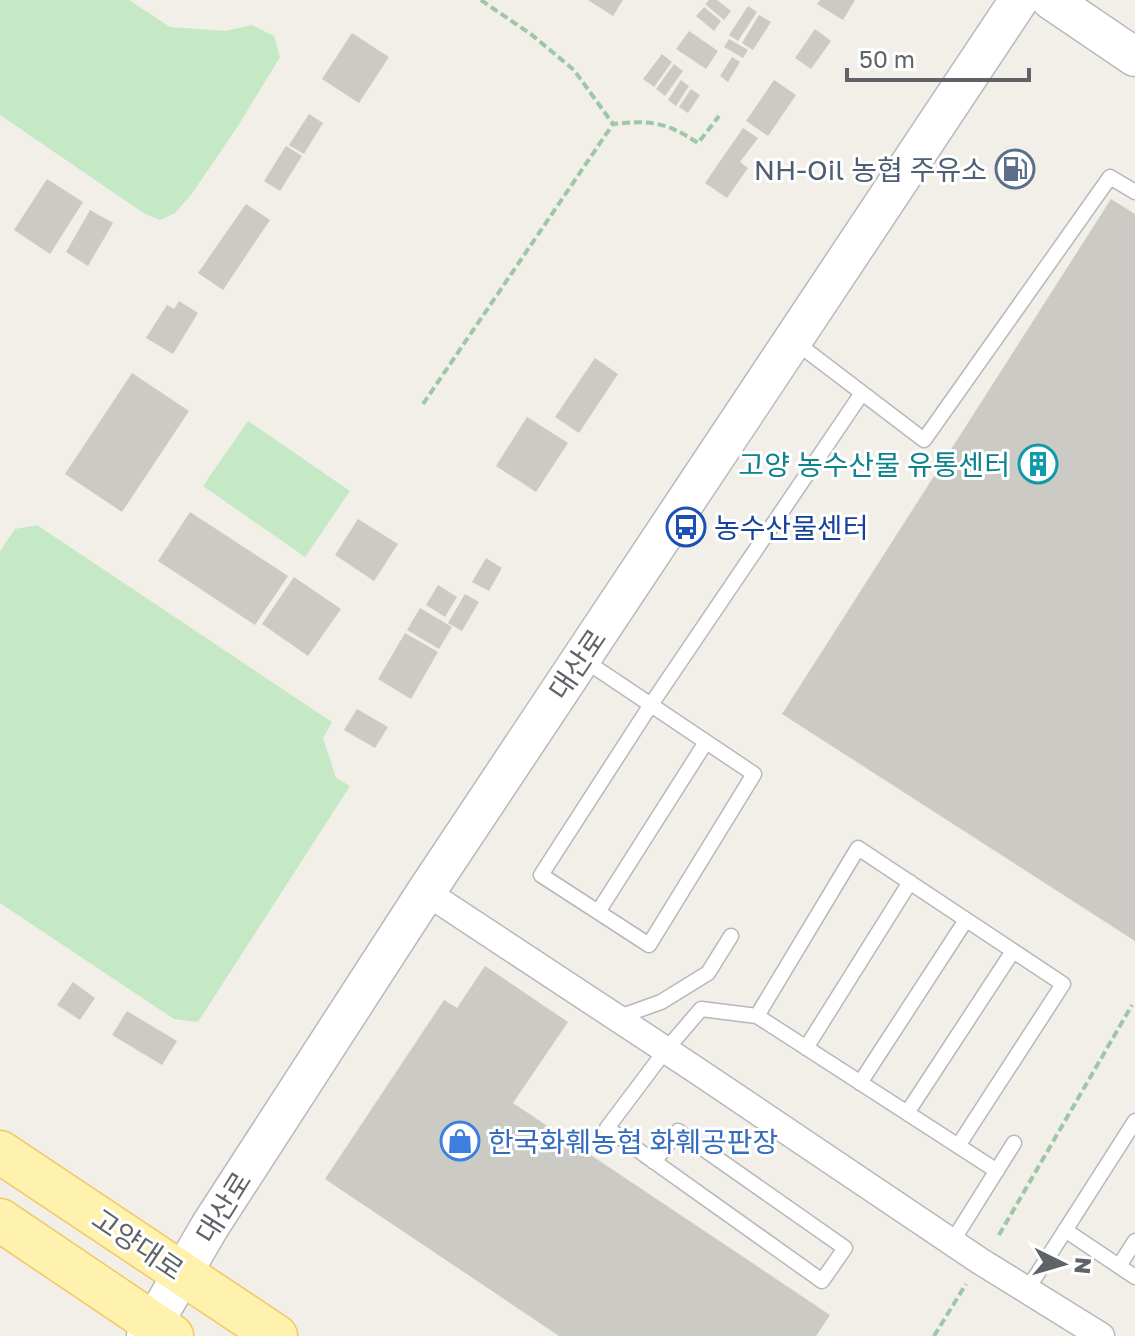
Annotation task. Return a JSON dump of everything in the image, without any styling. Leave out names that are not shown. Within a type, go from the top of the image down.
[{"type":"main road","name":"고양대로","points":[[0,1152],[276,1336]]},
{"type":"main road","name":"고양대로","points":[[0,1220],[157,1332]]},
{"type":"street","name":"대산로","points":[[157,1332],[182,1274],[210,1226],[426,892],[1019,0]]},
{"type":"street","points":[[1051,0],[1135,57]]},
{"type":"street","points":[[426,892],[952,1242],[1101,1336]]},
{"type":"lane","points":[[792,340],[924,440],[1110,177],[1135,192]]},
{"type":"lane","points":[[581,658],[650,706],[754,774],[649,945],[541,875],[650,706],[862,393]]},
{"type":"lane","points":[[598,912],[706,742]]},
{"type":"lane","points":[[757,1016],[858,848],[1063,984],[958,1146]]},
{"type":"lane","points":[[806,1048],[910,882]]},
{"type":"lane","points":[[860,1083],[966,920]]},
{"type":"lane","points":[[616,1018],[661,1002],[708,973],[731,936]]},
{"type":"lane","points":[[907,1113],[1013,951]]},
{"type":"lane","points":[[654,1162],[678,1131],[845,1248],[822,1281],[654,1162],[607,1128],[701,1009],[757,1016],[997,1171]]},
{"type":"lane","points":[[1027,1290],[1135,1121]]},
{"type":"lane","points":[[952,1242],[1014,1143]]},
{"type":"lane","points":[[1065,1230],[1135,1277]]},
{"type":"lane","points":[[1119,1266],[1135,1241]]},
{"type":"path","points":[[481,0],[532,35],[574,70],[613,124]]},
{"type":"path","points":[[613,124],[657,122],[698,143],[719,116]]},
{"type":"path","points":[[423,404],[613,124]]},
{"type":"path","points":[[999,1235],[1132,1005]]},
{"type":"path","points":[[934,1336],[966,1284]]},
{"type":"green space","points":[[0,0],[129,0],[170,27],[225,31],[252,25],[274,36],[280,57],[191,195],[175,213],[160,220],[145,214],[0,115]]},
{"type":"green space","points":[[248,421],[350,491],[305,557],[203,486]]},
{"type":"green space","points":[[37,525],[332,722],[323,738],[336,778],[350,786],[198,1022],[174,1019],[0,903],[0,551],[15,529]]},
{"type":"building","points":[[588,0],[623,0],[613,16]]},
{"type":"building","points":[[709,0],[717,0],[731,11],[724,20],[705,4]]},
{"type":"building","points":[[820,0],[855,0],[843,20],[817,4]]},
{"type":"building","points":[[748,6],[757,12],[738,41],[729,35]]},
{"type":"building","points":[[704,7],[721,21],[714,31],[696,16]]},
{"type":"building","points":[[759,15],[771,22],[753,50],[742,43]]},
{"type":"building","points":[[815,29],[831,41],[811,69],[795,58]]},
{"type":"building","points":[[689,31],[718,51],[706,69],[676,49]]},
{"type":"building","points":[[352,33],[389,57],[359,103],[322,79]]},
{"type":"building","points":[[729,39],[748,50],[743,58],[724,47]]},
{"type":"building","points":[[662,54],[672,62],[654,87],[643,79]]},
{"type":"building","points":[[732,57],[740,62],[728,82],[720,76]]},
{"type":"building","points":[[674,64],[683,71],[665,96],[656,89]]},
{"type":"building","points":[[681,80],[689,86],[676,106],[668,100]]},
{"type":"building","points":[[774,80],[796,95],[768,136],[746,121]]},
{"type":"building","points":[[691,89],[700,95],[688,113],[679,107]]},
{"type":"building","points":[[309,114],[323,123],[304,154],[289,145]]},
{"type":"building","points":[[743,128],[758,138],[740,162],[748,168],[727,198],[705,183]]},
{"type":"building","points":[[286,146],[302,156],[280,191],[264,181]]},
{"type":"building","points":[[47,179],[83,202],[50,254],[14,230]]},
{"type":"building","name":"고양 농수산물 유통센터","points":[[1111,199],[1135,214],[1135,941],[782,714]]},
{"type":"building","points":[[246,204],[270,220],[223,290],[198,273]]},
{"type":"building","points":[[90,210],[113,223],[88,266],[66,252]]},
{"type":"building","points":[[179,301],[198,313],[173,354],[146,338],[167,305],[174,309]]},
{"type":"building","points":[[595,358],[618,374],[579,433],[555,417]]},
{"type":"building","points":[[132,373],[189,411],[122,512],[65,474]]},
{"type":"building","points":[[527,417],[568,443],[536,492],[496,466]]},
{"type":"building","points":[[190,512],[288,576],[255,625],[158,561]]},
{"type":"building","points":[[358,519],[398,544],[374,581],[335,555]]},
{"type":"building","points":[[486,558],[502,568],[489,591],[472,582]]},
{"type":"building","points":[[294,577],[341,609],[308,656],[262,624]]},
{"type":"building","points":[[438,585],[457,597],[445,617],[426,605]]},
{"type":"building","points":[[465,594],[479,602],[462,631],[448,623]]},
{"type":"building","points":[[420,608],[452,627],[439,649],[407,630]]},
{"type":"building","points":[[405,633],[438,652],[411,699],[378,679]]},
{"type":"building","points":[[357,709],[388,727],[375,748],[344,730]]},
{"type":"building","name":"한국화훼농협 화훼공판장","points":[[485,966],[568,1022],[513,1103],[830,1315],[816,1336],[559,1336],[325,1179],[444,1000],[457,1008]]},
{"type":"building","points":[[73,982],[95,998],[80,1020],[57,1005]]},
{"type":"building","points":[[127,1011],[177,1041],[162,1065],[112,1035]]},
{"type":"place","name":"NH-Oil 농협 주유소","points":[[1015,169]]},
{"type":"place","name":"고양 농수산물 유통센터","points":[[1038,464]]},
{"type":"place","name":"농수산물센터","points":[[686,527]]},
{"type":"place","name":"한국화훼농협 화훼공판장","points":[[460,1141]]}]
